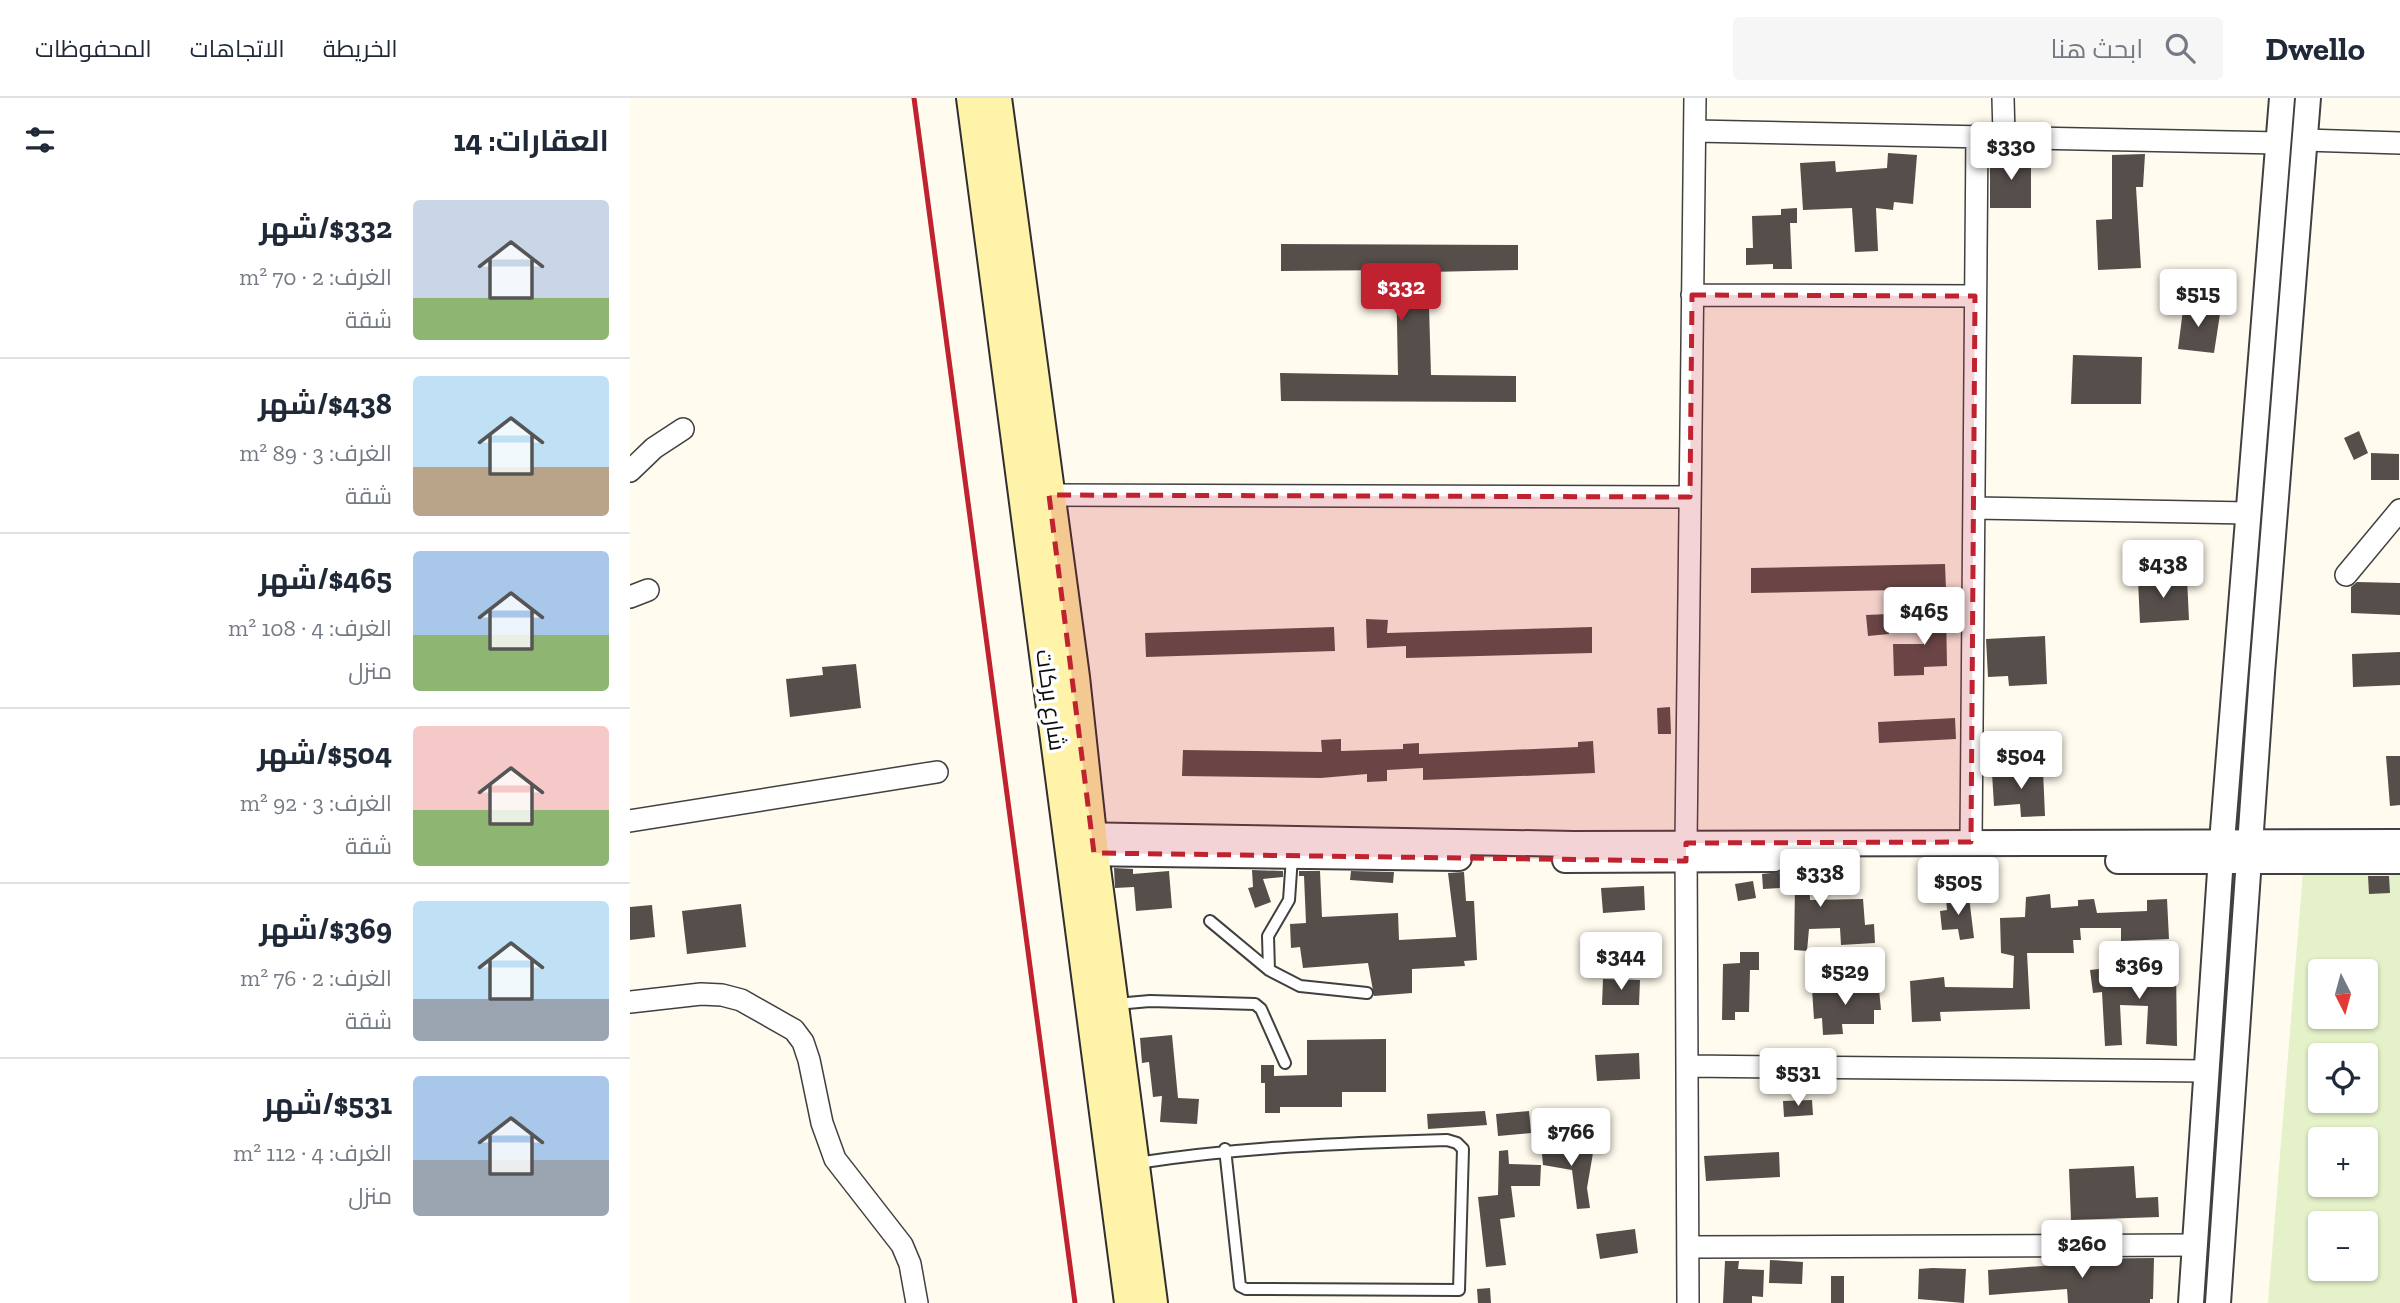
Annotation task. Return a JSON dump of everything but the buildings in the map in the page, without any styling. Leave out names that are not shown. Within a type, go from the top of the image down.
[{"type":"main road","name":"شارع بركات","points":[[971,98],[1082,844],[1129,1303]]},
{"type":"main road","name":"شارع بركات","points":[[997,98],[1075,677],[1082,844],[1116,1004],[1153,1303]]},
{"type":"street","points":[[1688,1303],[1686,853],[1695,98]]},
{"type":"street","points":[[2003,98],[2004,135]]},
{"type":"street","points":[[2191,1303],[2222,851],[2282,98]]},
{"type":"street","points":[[2218,1303],[2249,851],[2308,98]]},
{"type":"street","points":[[1695,131],[2004,135],[2280,143]]},
{"type":"street","points":[[1971,842],[1978,135]]},
{"type":"street","points":[[2305,140],[2400,143]]},
{"type":"street","points":[[1692,295],[1975,296]]},
{"type":"street","points":[[630,471],[654,448],[683,429]]},
{"type":"street","points":[[1049,495],[1690,498]]},
{"type":"street","points":[[1974,508],[2248,513]]},
{"type":"street","points":[[2346,575],[2400,510]]},
{"type":"street","points":[[630,821],[937,772]]},
{"type":"street","points":[[1082,844],[1292,855],[1686,853],[1971,842],[2249,851],[2400,842]]},
{"type":"street","points":[[1082,844],[1974,857],[2096,862],[2222,851]]},
{"type":"street","points":[[2249,851],[2400,861]]},
{"type":"street","points":[[630,1002],[701,994],[722,995],[741,1000],[794,1030],[803,1042],[809,1060],[822,1123],[835,1159],[902,1245],[910,1264],[917,1303]]},
{"type":"street","points":[[1686,1066],[2206,1071]]},
{"type":"street","points":[[1688,1247],[2194,1245]]},
{"type":"lane","points":[[1269,970],[1268,936],[1289,900],[1292,855]]},
{"type":"lane","points":[[1210,921],[1269,970],[1310,988],[1367,993]]},
{"type":"lane","points":[[1116,1004],[1150,1001],[1255,1004],[1261,1009],[1285,1063]]},
{"type":"lane","points":[[1134,1163],[1225,1150],[1314,1143],[1447,1140],[1457,1143],[1463,1149],[1459,1290],[1245,1289],[1240,1286],[1225,1150]]},
{"type":"highlighted area","points":[[1692,295],[1975,296],[1971,842],[1686,843],[1686,861],[1094,853],[1049,495],[1690,497]]},
{"type":"green space","points":[[2303,872],[2400,872],[2400,1303],[2268,1303]]},
{"type":"railway","points":[[914,98],[1075,1303]]}]
